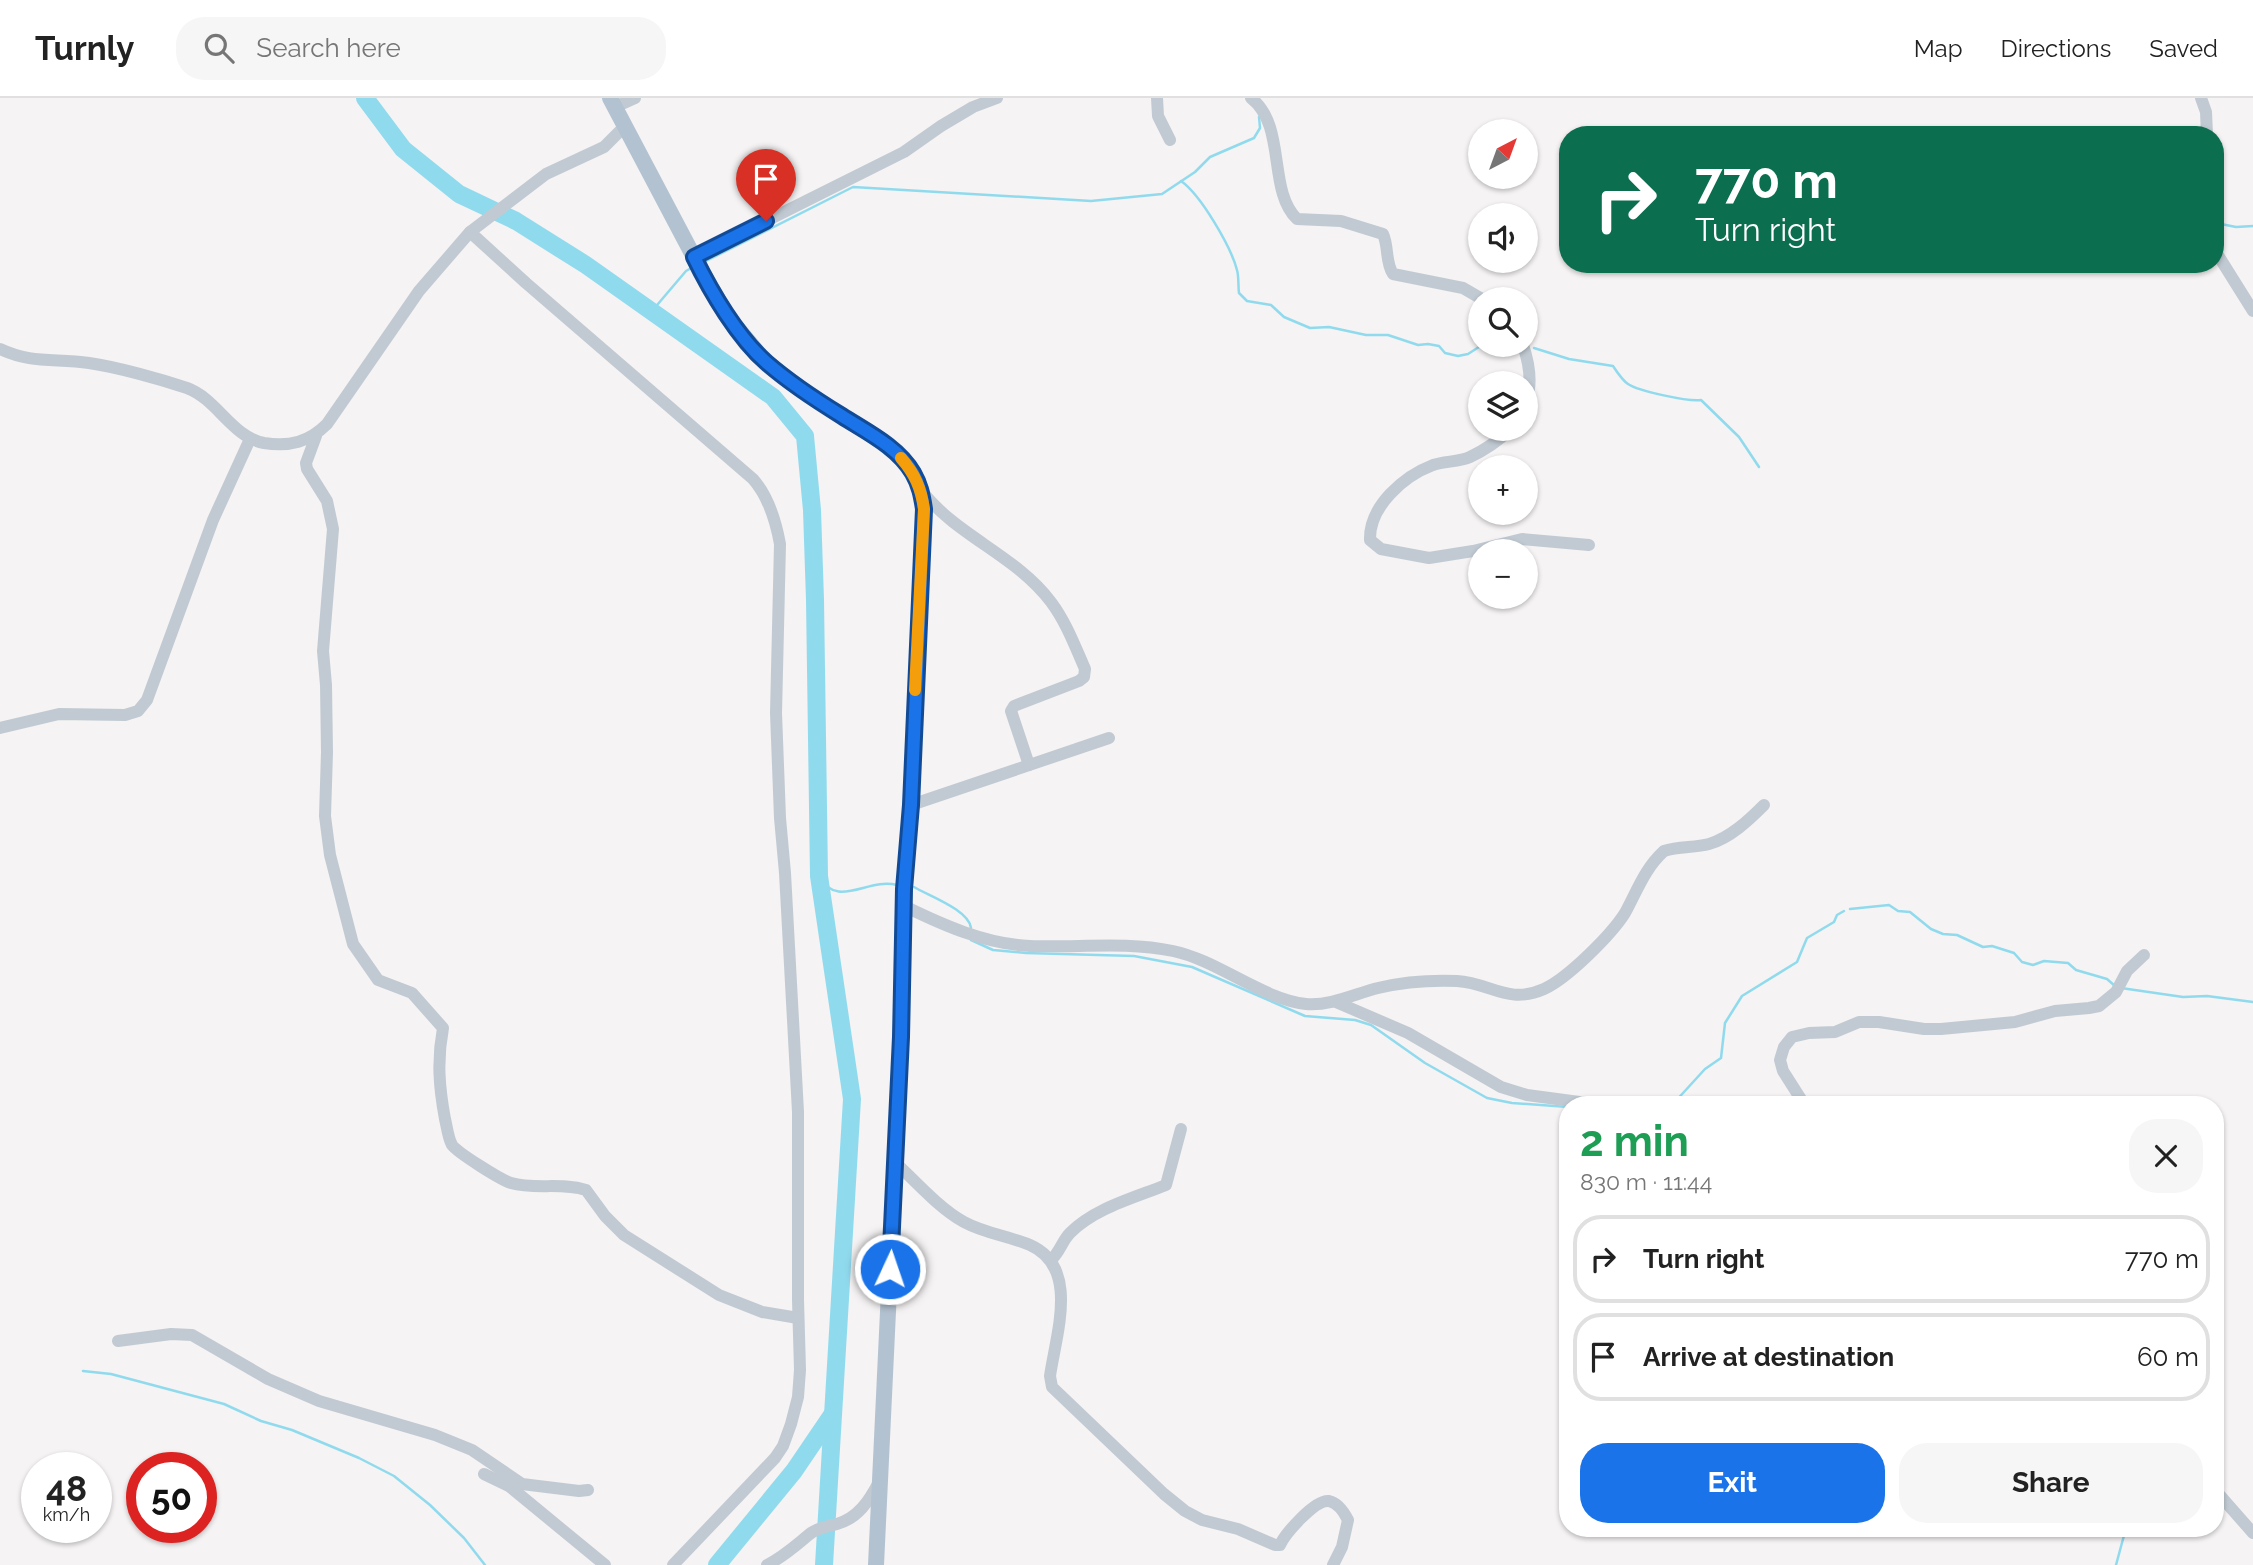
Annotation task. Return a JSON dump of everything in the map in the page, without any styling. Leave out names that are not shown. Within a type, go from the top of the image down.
[{"type":"main road","points":[[613,102],[728,317],[765,361],[812,397],[883,442],[900,457],[913,472],[921,489],[924,509],[876,1565]]},
{"type":"street","points":[[613,102],[635,98]]},
{"type":"street","points":[[697,262],[904,152],[973,107],[997,98]]},
{"type":"street","points":[[1157,98],[1158,116],[1170,140]]},
{"type":"street","points":[[1251,98],[1258,104],[1269,124],[1284,192],[1290,212],[1297,219],[1341,221],[1383,234],[1389,268],[1393,274],[1468,291]]},
{"type":"street","points":[[2201,98],[2206,111],[2207,126]]},
{"type":"street","points":[[625,126],[604,147],[546,174],[473,230],[419,290],[316,436],[306,463],[307,469],[327,501],[333,529],[323,651],[327,752],[325,816],[330,855],[353,944],[359,956],[378,980],[412,993],[443,1028],[438,1063],[439,1086],[451,1144],[459,1152],[509,1182],[520,1185],[562,1185],[586,1190],[605,1216],[624,1235],[719,1295],[762,1312],[798,1318]]},
{"type":"street","points":[[473,230],[526,283],[753,479],[762,488],[778,530],[780,544],[776,713],[798,1112],[798,1397],[783,1446],[775,1458],[673,1565]]},
{"type":"street","points":[[2224,265],[2253,311]]},
{"type":"street","points":[[0,349],[21,358],[91,363],[188,388],[206,399],[250,439],[263,443],[292,444],[316,436]]},
{"type":"street","points":[[0,728],[58,714],[125,715],[138,711],[147,700],[213,520],[250,439]]},
{"type":"street","points":[[1497,441],[1469,458],[1434,465],[1411,476],[1394,490],[1378,511],[1370,528],[1370,540],[1381,549],[1429,558],[1522,539],[1589,545]]},
{"type":"street","points":[[921,489],[934,507],[1017,568],[1050,600],[1064,621],[1085,669],[1084,677],[1079,681],[1014,706],[1011,711],[1029,765]]},
{"type":"street","points":[[911,805],[1109,738]]},
{"type":"street","points":[[904,906],[943,925],[1006,944],[1092,944],[1174,951],[1218,967],[1287,999],[1306,1004],[1336,1002],[1379,988],[1412,983],[1459,981],[1505,995],[1518,996],[1547,988],[1574,968],[1616,925],[1645,873],[1664,851],[1707,845],[1721,839],[1752,818],[1764,805]]},
{"type":"street","points":[[1799,1096],[1783,1071],[1780,1060],[1784,1047],[1792,1037],[1835,1032],[1859,1022],[1941,1029],[2015,1022],[2056,1011],[2099,1006],[2116,992],[2127,971],[2144,955]]},
{"type":"street","points":[[1336,1002],[1408,1033],[1501,1087],[1527,1095],[1559,1099]]},
{"type":"street","points":[[1051,1260],[1068,1236],[1085,1222],[1106,1210],[1166,1185],[1181,1129]]},
{"type":"street","points":[[895,1162],[957,1218],[1031,1246],[1051,1260],[1062,1292],[1050,1376],[1052,1387],[1164,1494],[1194,1517],[1275,1545],[1280,1545],[1287,1534],[1318,1503],[1330,1502],[1337,1505],[1348,1520],[1342,1547],[1333,1565]]},
{"type":"street","points":[[118,1341],[171,1334],[192,1335],[268,1379],[319,1401],[435,1435],[472,1450],[523,1484],[589,1490]]},
{"type":"street","points":[[484,1474],[509,1486],[605,1565]]},
{"type":"street","points":[[767,1565],[787,1554],[814,1531],[845,1522],[858,1513],[879,1482]]},
{"type":"street","points":[[2224,1500],[2253,1533]]},
{"type":"waterway","points":[[365,98],[403,149],[459,194],[516,221],[586,265],[773,397],[805,436],[812,510],[815,600],[819,876],[852,1099],[824,1565]]},
{"type":"waterway","points":[[702,263],[853,187],[1091,201],[1162,194],[1195,172],[1210,157],[1254,138],[1260,128],[1259,117]]},
{"type":"waterway","points":[[1181,181],[1206,209],[1222,235],[1237,270],[1239,293],[1247,301],[1271,305],[1284,317],[1310,328],[1329,327],[1366,335],[1388,335],[1418,345],[1439,346],[1445,353],[1458,356],[1468,354]]},
{"type":"waterway","points":[[2224,225],[2253,226]]},
{"type":"waterway","points":[[652,311],[686,271],[693,267]]},
{"type":"waterway","points":[[1538,349],[1569,359],[1613,366],[1626,382],[1642,390],[1675,398],[1701,400],[1739,437],[1759,467]]},
{"type":"waterway","points":[[819,876],[826,886],[835,891],[844,892],[875,885],[897,885]]},
{"type":"waterway","points":[[914,887],[956,909],[969,921],[971,928]]},
{"type":"waterway","points":[[1850,909],[1889,905],[1898,911],[1910,912],[1931,929],[1943,934],[1957,935],[1983,947],[1992,946],[2014,953],[2022,962],[2033,965],[2044,961],[2068,963],[2076,970],[2107,979],[2115,986]]},
{"type":"waterway","points":[[1680,1096],[1705,1069],[1721,1058],[1725,1023],[1742,996],[1797,962],[1807,938],[1834,922],[1837,915],[1844,911]]},
{"type":"waterway","points":[[971,940],[993,950],[1134,956],[1192,967],[1305,1016],[1355,1020],[1371,1025],[1425,1063],[1487,1098],[1559,1106]]},
{"type":"waterway","points":[[2121,988],[2183,997],[2207,996],[2253,1002]]},
{"type":"waterway","points":[[83,1371],[111,1374],[224,1404],[359,1458],[394,1476],[430,1505],[464,1538],[485,1565]]},
{"type":"waterway","points":[[717,1565],[794,1471],[832,1415]]},
{"type":"waterway","points":[[2116,1565],[2124,1537]]},
{"type":"slow traffic","points":[[901,458],[913,472],[921,489],[924,509],[915,690]]},
{"type":"route","points":[[766,221],[694,257],[708,284],[728,317],[765,361],[812,397],[883,442],[900,457],[913,472],[921,489],[924,509],[911,805],[904,889],[901,1037],[890,1269]]}]
